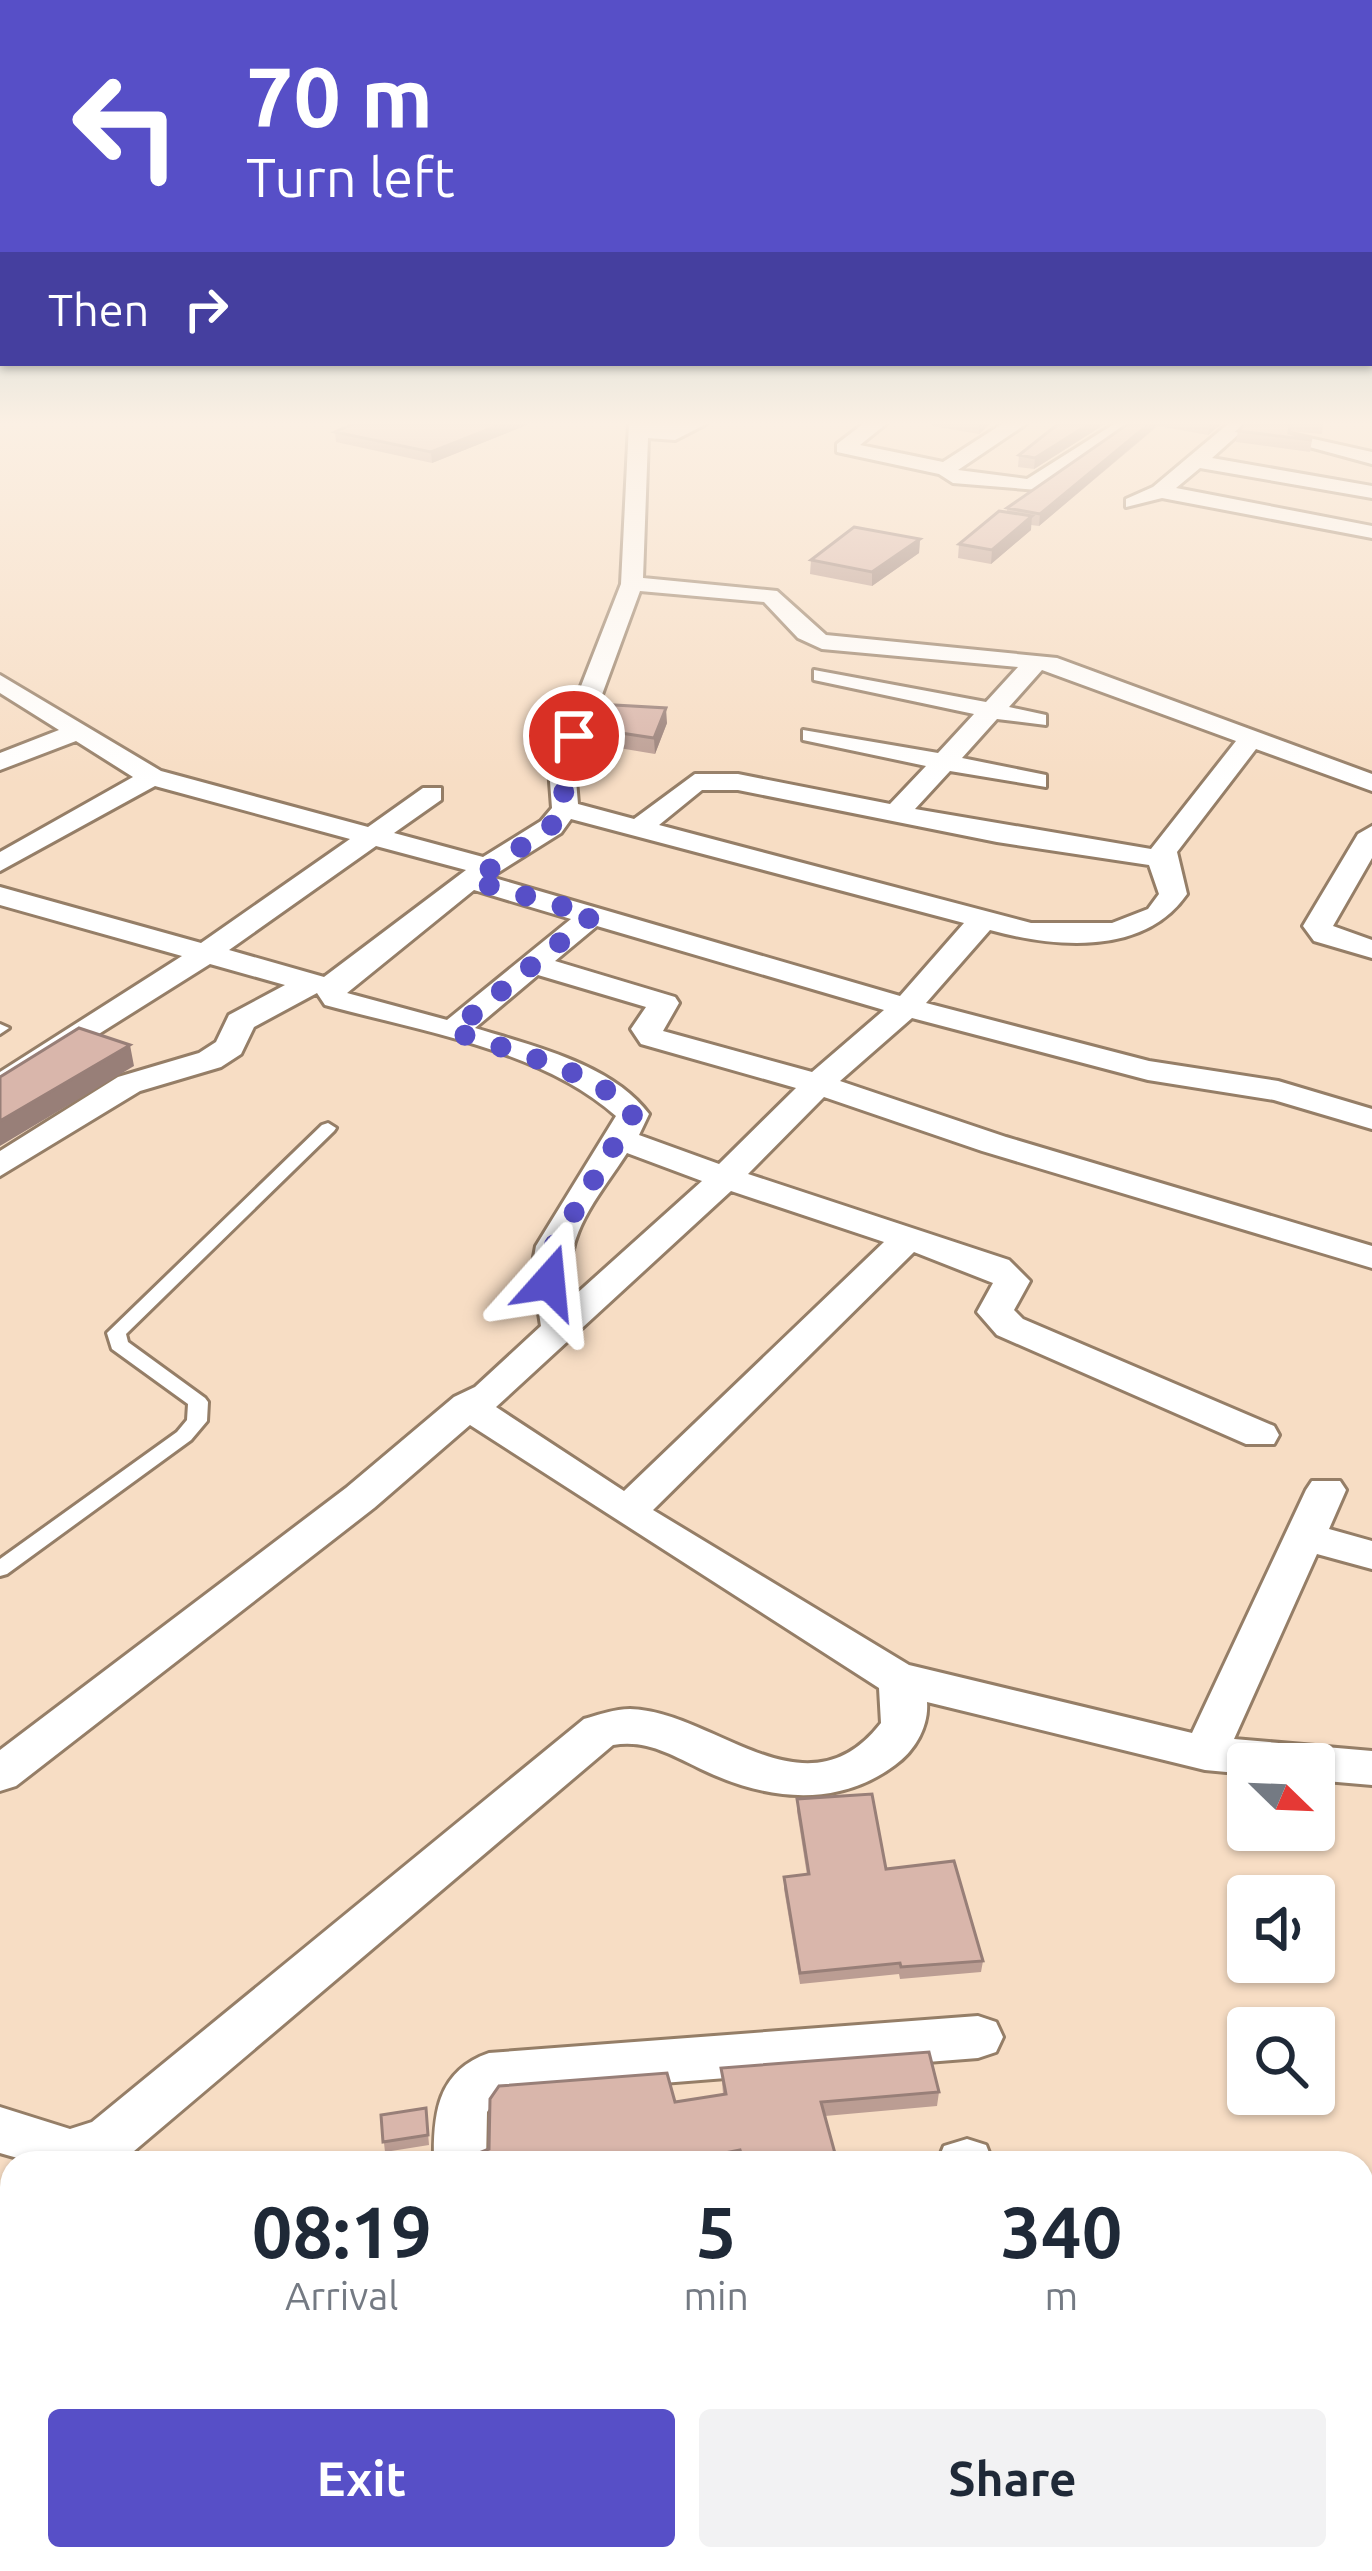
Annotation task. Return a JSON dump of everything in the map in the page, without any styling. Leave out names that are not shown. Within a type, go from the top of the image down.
[{"type":"street","points":[[0,1166],[129,1084],[209,1060],[230,1047],[240,1022],[267,1003],[321,986],[551,826],[565,809],[562,768],[632,584],[634,544]]},
{"type":"street","points":[[632,584],[769,596],[784,604],[802,634],[814,640],[1037,661],[1073,669],[1250,742],[1372,783]]},
{"type":"street","points":[[894,649],[836,678],[1037,720]]},
{"type":"street","points":[[895,815],[1037,661]]},
{"type":"street","points":[[0,682],[152,777],[366,837],[593,915],[906,1007],[1161,1073],[1278,1090],[1372,1119]]},
{"type":"street","points":[[0,762],[75,732]]},
{"type":"street","points":[[812,735],[1037,781]]},
{"type":"street","points":[[1161,859],[1250,742]]},
{"type":"street","points":[[0,863],[152,777]]},
{"type":"street","points":[[638,829],[694,782],[738,782],[895,815],[1161,859]]},
{"type":"street","points":[[6,1076],[206,953],[432,794]]},
{"type":"street","points":[[565,809],[1030,932],[1116,932],[1158,915],[1173,894],[1161,859]]},
{"type":"street","points":[[1372,834],[1318,926],[1324,935],[1372,949]]},
{"type":"street","points":[[0,896],[321,986],[336,999],[453,1031],[593,1083],[622,1100],[633,1114],[622,1140],[554,1246],[549,1282],[561,1313],[559,1330]]},
{"type":"street","points":[[453,1031],[593,915]]},
{"type":"street","points":[[0,1774],[360,1498],[468,1406],[488,1396],[906,1007],[984,919]]},
{"type":"street","points":[[535,965],[664,1003],[664,1010],[646,1029],[652,1037],[1372,1257]]},
{"type":"street","points":[[622,1140],[1006,1274],[1010,1288],[995,1312],[1010,1327],[1259,1435]]},
{"type":"street","points":[[627,1512],[905,1241]]},
{"type":"street","points":[[468,1406],[627,1512],[896,1678],[1205,1753],[1372,1768]]},
{"type":"street","points":[[1205,1753],[1326,1490]]},
{"type":"street","points":[[1305,1536],[1372,1555]]},
{"type":"street","points":[[73,2151],[108,2141],[600,1731],[618,1724],[649,1729],[770,1780],[808,1784],[872,1759],[895,1737],[907,1714],[905,1695],[896,1678]]},
{"type":"street","points":[[460,2151],[460,2104],[469,2085],[489,2075],[978,2037]]},
{"type":"street","points":[[0,2130],[67,2151]]},
{"type":"lane","points":[[0,1569],[184,1436],[197,1421],[198,1402],[119,1346],[116,1333],[328,1129]]},
{"type":"building","points":[[832,544],[913,544],[872,572],[811,560]]},
{"type":"building","points":[[959,544],[999,544],[992,550]]},
{"type":"building","points":[[597,704],[666,708],[654,738],[588,728]]},
{"type":"building","points":[[79,1028],[130,1045],[0,1121],[0,1077]]},
{"type":"building","points":[[872,1794],[886,1869],[954,1861],[983,1961],[800,1973],[784,1877],[809,1874],[797,1799]]},
{"type":"building","points":[[929,2052],[939,2092],[821,2102],[834,2151],[484,2151],[489,2149],[490,2099],[499,2086],[667,2073],[675,2102],[726,2094],[721,2068]]},
{"type":"building","points":[[426,2108],[428,2135],[383,2142],[381,2115]]},
{"type":"route","points":[[549,1282],[554,1246],[622,1140],[633,1114],[622,1100],[593,1083],[453,1031],[593,915],[473,881],[551,826],[565,809],[562,768],[574,736]]}]
